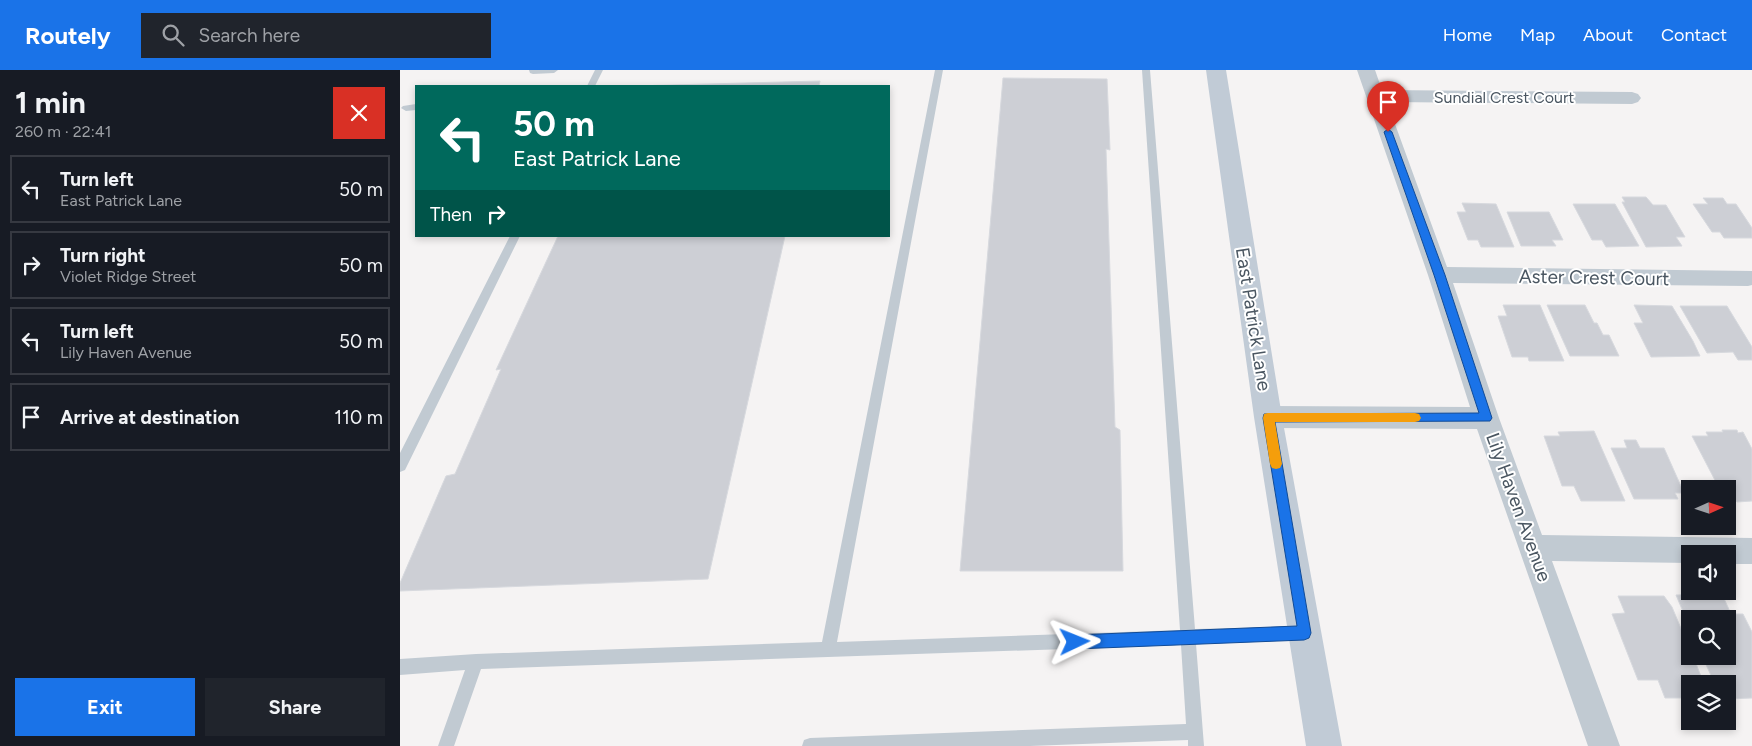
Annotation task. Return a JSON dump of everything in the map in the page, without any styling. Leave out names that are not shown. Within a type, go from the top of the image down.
[{"type":"main road","name":"East Patrick Lane","points":[[1216,70],[1268,418],[1324,746]]},
{"type":"street","name":"Lily Haven Avenue","points":[[1366,70],[1440,275],[1486,418],[1604,746]]},
{"type":"street","name":"Sundial Crest Court","points":[[1375,96],[1632,98]]},
{"type":"street","name":"Aster Crest Court","points":[[1440,275],[1748,278]]},
{"type":"street","points":[[1268,418],[1486,418]]},
{"type":"street","points":[[1534,548],[1752,551]]},
{"type":"lane","points":[[532,71],[554,70]]},
{"type":"lane","points":[[592,85],[599,70]]},
{"type":"lane","points":[[828,650],[939,70]]},
{"type":"lane","points":[[810,746],[1196,739],[1146,70]]},
{"type":"lane","points":[[400,466],[514,237]]},
{"type":"lane","points":[[400,667],[476,662],[1304,633]]},
{"type":"lane","points":[[446,746],[476,662]]},
{"type":"building","points":[[1003,78],[1107,79],[1110,150],[1106,149],[1115,427],[1120,430],[1123,571],[960,571]]},
{"type":"building","points":[[820,81],[819,85],[670,85]]},
{"type":"building","points":[[1622,197],[1646,197],[1653,205],[1666,205],[1685,237],[1676,237],[1682,246],[1646,247],[1622,202],[1625,202]]},
{"type":"building","points":[[1703,198],[1723,198],[1727,204],[1736,204],[1752,228],[1752,238],[1724,238],[1720,232],[1712,232],[1693,204],[1708,204]]},
{"type":"building","points":[[1462,203],[1496,204],[1514,247],[1481,247],[1478,240],[1468,240],[1457,212],[1466,212]]},
{"type":"building","points":[[1573,204],[1615,204],[1639,246],[1606,247],[1602,240],[1592,240]]},
{"type":"building","points":[[1507,212],[1549,212],[1563,240],[1552,240],[1556,246],[1521,246]]},
{"type":"building","points":[[558,237],[785,237],[708,579],[400,591],[400,583],[446,476],[455,474],[501,369],[496,370]]},
{"type":"building","points":[[1503,305],[1540,305],[1564,361],[1529,361],[1528,357],[1512,357],[1498,316],[1507,316]]},
{"type":"building","points":[[1547,305],[1585,305],[1594,323],[1597,323],[1603,335],[1609,335],[1619,356],[1570,356]]},
{"type":"building","points":[[1634,305],[1672,306],[1700,356],[1651,357],[1634,323],[1643,323]]},
{"type":"building","points":[[1680,306],[1727,306],[1752,347],[1752,360],[1738,360],[1733,352],[1707,353]]},
{"type":"building","points":[[1722,430],[1743,432],[1752,449],[1752,501],[1737,502],[1736,480],[1715,480],[1692,436],[1708,436],[1706,432],[1723,432]]},
{"type":"building","points":[[1594,431],[1625,501],[1581,501],[1574,486],[1562,486],[1544,436],[1560,436],[1558,432]]},
{"type":"building","points":[[1624,440],[1636,440],[1640,448],[1664,448],[1681,486],[1681,493],[1675,493],[1678,499],[1634,499],[1611,448],[1627,448]]},
{"type":"building","points":[[1676,595],[1681,595],[1681,600],[1725,600],[1729,610],[1682,610]]},
{"type":"building","points":[[1618,596],[1664,596],[1672,607],[1681,628],[1681,665],[1697,665],[1700,675],[1681,675],[1681,698],[1665,698],[1658,680],[1638,680],[1612,614],[1625,613]]},
{"type":"building","points":[[1736,614],[1743,614],[1752,632],[1752,698],[1736,699],[1736,675],[1711,675],[1706,665],[1736,665]]},
{"type":"slow traffic","points":[[1276,464],[1268,418],[1415,418]]},
{"type":"route","points":[[1075,642],[1304,633],[1268,418],[1486,418],[1440,275],[1388,132]]}]
